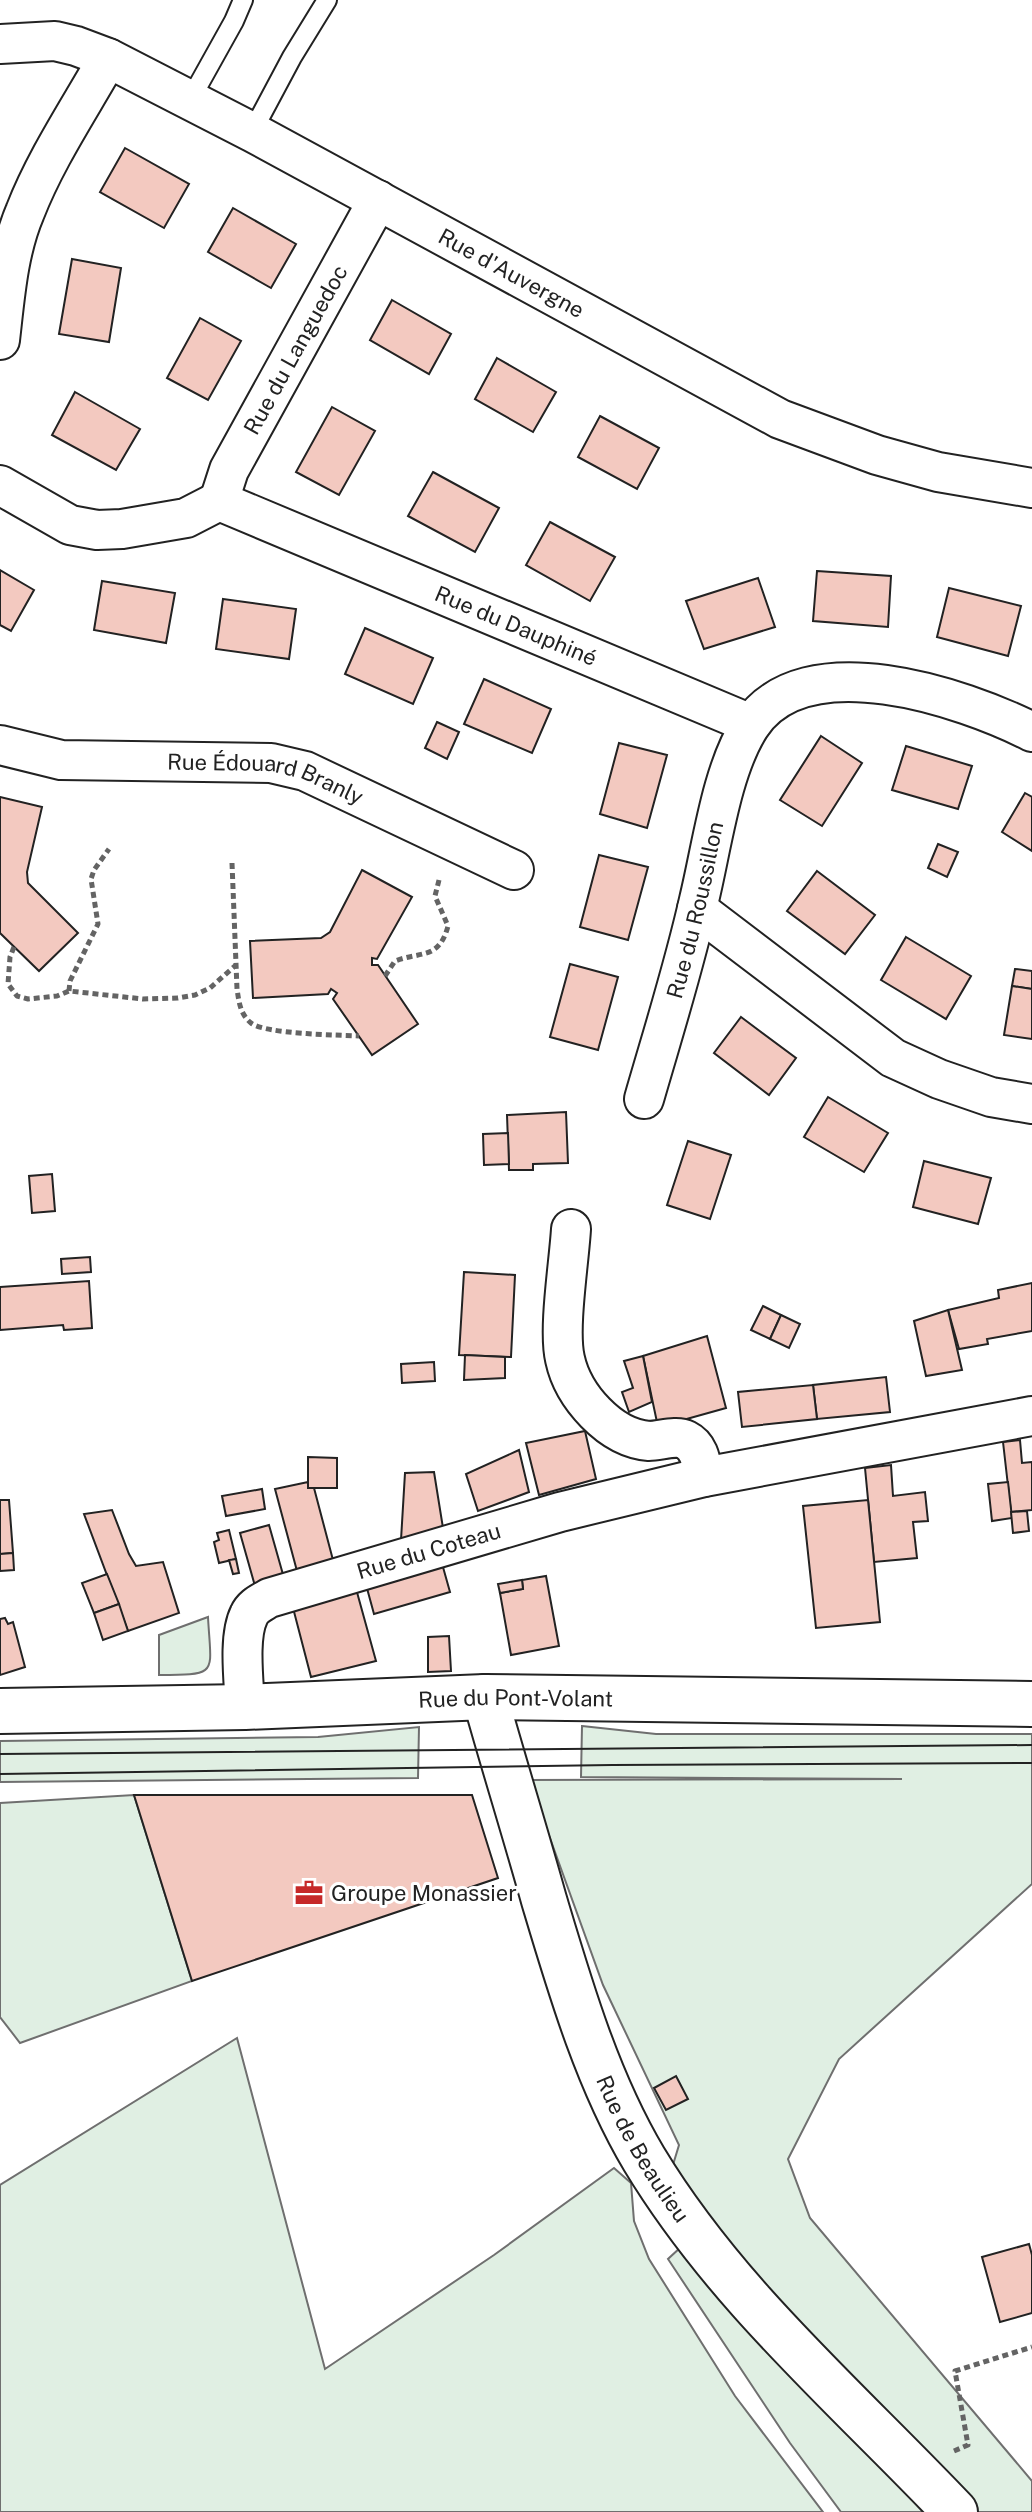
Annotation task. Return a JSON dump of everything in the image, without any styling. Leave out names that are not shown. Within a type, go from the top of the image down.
[{"type":"main road","name":"Rue du Pont-Volant","points":[[0,1711],[245,1707],[485,1697],[1032,1704]]},
{"type":"main road","name":"Rue de Beaulieu","points":[[485,1697],[580,2018],[643,2156],[696,2234],[747,2298],[793,2350],[955,2512]]},
{"type":"street","name":"Rue d'Auvergne","points":[[0,44],[55,41],[108,58],[252,132],[780,419],[877,455],[923,468],[1032,488]]},
{"type":"street","points":[[0,340],[12,251],[25,212],[46,167],[108,58]]},
{"type":"street","name":"Rue du Languedoc","points":[[219,501],[229,470],[378,200]]},
{"type":"street","points":[[0,485],[70,525],[97,530],[186,518],[219,501]]},
{"type":"street","name":"Rue du Dauphiné","points":[[219,501],[751,724]]},
{"type":"street","points":[[751,724],[775,700],[803,687],[862,682],[938,697],[1013,722],[1032,732]]},
{"type":"street","name":"Rue du Roussillon","points":[[644,1099],[697,909],[732,761],[751,724]]},
{"type":"street","name":"Rue Édouard Branly","points":[[0,745],[61,760],[271,763],[305,771],[514,870]]},
{"type":"street","points":[[697,909],[893,1058],[939,1079],[991,1097],[1032,1104]]},
{"type":"street","points":[[571,1229],[563,1339],[565,1359],[572,1379],[585,1400],[620,1431],[637,1439],[683,1438],[692,1444],[698,1450],[704,1477]]},
{"type":"street","name":"Rue du Coteau","points":[[245,1707],[245,1628],[249,1614],[256,1605],[269,1598],[560,1512],[704,1477],[1032,1416]]},
{"type":"lane","points":[[190,100],[243,0]]},
{"type":"lane","points":[[252,132],[327,0]]},
{"type":"path","points":[[385,976],[395,961],[420,956],[440,946],[448,926],[435,896],[435,887],[457,843]]},
{"type":"path","points":[[69,991],[77,964],[98,924],[91,879],[109,849]]},
{"type":"path","points":[[232,863],[239,1004],[254,1026],[359,1036]]},
{"type":"path","points":[[14,947],[8,984],[17,996],[40,998],[69,991],[143,999],[187,996],[210,988],[236,965]]},
{"type":"path","points":[[968,2445],[955,2371],[1032,2347]]},
{"type":"green space","points":[[208,1617],[208,1667],[193,1674],[159,1675],[159,1635]]},
{"type":"green space","points":[[582,1726],[656,1734],[1032,1734],[1032,1884],[839,2059],[788,2159],[810,2218],[1032,2481],[1032,2512],[841,2512],[790,2443],[668,2259],[695,2234],[665,2191],[679,2145],[603,1985],[529,1780],[902,1779],[581,1777]]},
{"type":"green space","points":[[419,1727],[418,1778],[0,1782],[0,1741],[318,1737]]},
{"type":"green space","points":[[134,1795],[192,1981],[20,2043],[0,2017],[0,1803]]},
{"type":"green space","points":[[237,2038],[325,2369],[494,2255],[614,2168],[631,2183],[634,2221],[649,2259],[735,2396],[823,2512],[0,2512],[0,2185]]},
{"type":"building","points":[[125,148],[189,184],[164,228],[100,192]]},
{"type":"building","points":[[233,208],[296,244],[271,288],[208,252]]},
{"type":"building","points":[[72,259],[121,268],[109,342],[59,334]]},
{"type":"building","points":[[392,300],[451,334],[429,374],[370,340]]},
{"type":"building","points":[[200,318],[241,341],[208,400],[167,378]]},
{"type":"building","points":[[497,358],[556,392],[533,432],[475,399]]},
{"type":"building","points":[[75,392],[140,429],[116,470],[52,435]]},
{"type":"building","points":[[332,407],[375,431],[339,495],[296,472]]},
{"type":"building","points":[[600,416],[659,448],[637,489],[578,457]]},
{"type":"building","points":[[433,472],[499,508],[475,552],[408,516]]},
{"type":"building","points":[[550,522],[615,557],[590,601],[526,565]]},
{"type":"building","points":[[0,570],[34,590],[11,631],[0,625]]},
{"type":"building","points":[[817,571],[891,576],[888,627],[813,621]]},
{"type":"building","points":[[758,578],[775,627],[704,649],[686,601]]},
{"type":"building","points":[[102,581],[175,593],[166,643],[94,630]]},
{"type":"building","points":[[949,588],[1021,606],[1008,656],[937,637]]},
{"type":"building","points":[[223,599],[296,609],[289,659],[216,649]]},
{"type":"building","points":[[365,628],[433,658],[413,704],[345,674]]},
{"type":"building","points":[[484,679],[551,709],[532,753],[464,724]]},
{"type":"building","points":[[437,722],[459,732],[447,759],[425,748]]},
{"type":"building","points":[[821,736],[862,763],[822,826],[780,800]]},
{"type":"building","points":[[619,743],[667,755],[647,828],[600,814]]},
{"type":"building","points":[[906,746],[972,766],[958,809],[892,790]]},
{"type":"building","points":[[1025,793],[1032,797],[1032,851],[1002,832]]},
{"type":"building","points":[[0,797],[42,807],[27,872],[28,883],[78,933],[39,971],[0,933]]},
{"type":"building","points":[[938,844],[958,852],[947,877],[928,868]]},
{"type":"building","points":[[599,855],[648,867],[628,940],[580,927]]},
{"type":"building","points":[[362,870],[412,897],[377,959],[372,958],[372,965],[378,965],[418,1024],[372,1055],[333,999],[337,993],[331,989],[328,994],[253,998],[250,941],[321,938],[330,932]]},
{"type":"building","points":[[817,871],[875,915],[845,954],[787,911]]},
{"type":"building","points":[[906,937],[971,976],[946,1019],[881,980]]},
{"type":"building","points":[[570,964],[618,977],[598,1050],[550,1037]]},
{"type":"building","points":[[1015,969],[1032,971],[1032,989],[1012,986]]},
{"type":"building","points":[[1012,986],[1032,989],[1032,1039],[1004,1035]]},
{"type":"building","points":[[741,1017],[796,1058],[769,1095],[714,1053]]},
{"type":"building","points":[[828,1097],[888,1133],[864,1172],[804,1137]]},
{"type":"building","points":[[566,1112],[568,1163],[533,1164],[533,1170],[509,1170],[507,1115]]},
{"type":"building","points":[[508,1133],[509,1164],[484,1165],[483,1134]]},
{"type":"building","points":[[688,1141],[731,1155],[710,1219],[667,1205]]},
{"type":"building","points":[[924,1161],[991,1178],[978,1224],[913,1207]]},
{"type":"building","points":[[52,1174],[55,1211],[32,1213],[29,1176]]},
{"type":"building","points":[[90,1257],[91,1272],[62,1274],[61,1259]]},
{"type":"building","points":[[464,1272],[515,1275],[511,1357],[459,1355]]},
{"type":"building","points":[[89,1281],[92,1328],[64,1330],[63,1325],[0,1330],[0,1287]]},
{"type":"building","points":[[1032,1283],[1032,1331],[987,1339],[988,1344],[959,1349],[948,1310],[999,1298],[998,1290]]},
{"type":"building","points":[[763,1306],[781,1315],[770,1339],[751,1330]]},
{"type":"building","points":[[948,1310],[962,1370],[926,1376],[914,1321]]},
{"type":"building","points":[[781,1315],[800,1324],[789,1348],[770,1339]]},
{"type":"building","points":[[707,1336],[726,1408],[658,1427],[643,1356]]},
{"type":"building","points":[[465,1355],[505,1357],[505,1378],[464,1380]]},
{"type":"building","points":[[643,1356],[652,1402],[629,1412],[622,1392],[633,1388],[624,1361]]},
{"type":"building","points":[[434,1362],[435,1381],[402,1383],[401,1364]]},
{"type":"building","points":[[886,1377],[890,1412],[817,1419],[813,1385]]},
{"type":"building","points":[[813,1385],[817,1419],[742,1427],[738,1392]]},
{"type":"building","points":[[585,1431],[596,1479],[539,1495],[526,1443]]},
{"type":"building","points":[[1020,1440],[1022,1463],[1032,1462],[1032,1510],[1011,1512],[1003,1442]]},
{"type":"building","points":[[519,1450],[529,1492],[478,1511],[466,1474]]},
{"type":"building","points":[[308,1457],[337,1458],[337,1488],[308,1488]]},
{"type":"building","points":[[891,1465],[893,1496],[925,1492],[928,1521],[913,1522],[917,1558],[874,1562],[865,1468]]},
{"type":"building","points":[[434,1472],[443,1528],[401,1540],[405,1473]]},
{"type":"building","points":[[308,1482],[308,1488],[314,1488],[333,1560],[297,1571],[275,1489]]},
{"type":"building","points":[[1008,1482],[1012,1518],[992,1521],[988,1484]]},
{"type":"building","points":[[262,1489],[265,1509],[226,1516],[222,1496]]},
{"type":"building","points":[[0,1500],[9,1500],[13,1553],[0,1554]]},
{"type":"building","points":[[868,1500],[880,1622],[816,1628],[803,1506]]},
{"type":"building","points":[[112,1510],[136,1566],[163,1562],[179,1613],[128,1631],[84,1514]]},
{"type":"building","points":[[1027,1511],[1029,1531],[1013,1533],[1011,1512]]},
{"type":"building","points":[[269,1525],[284,1578],[255,1586],[240,1533]]},
{"type":"building","points":[[229,1530],[236,1559],[219,1563],[214,1542],[219,1540],[217,1533]]},
{"type":"building","points":[[13,1553],[14,1570],[0,1571],[0,1554]]},
{"type":"building","points":[[236,1559],[239,1573],[233,1574],[229,1560]]},
{"type":"building","points":[[441,1560],[450,1592],[374,1614],[365,1581]]},
{"type":"building","points":[[107,1574],[119,1604],[94,1613],[82,1583]]},
{"type":"building","points":[[546,1576],[559,1646],[511,1655],[500,1593],[523,1589],[522,1580]]},
{"type":"building","points":[[522,1580],[523,1589],[500,1593],[498,1584]]},
{"type":"building","points":[[355,1585],[376,1661],[311,1677],[292,1604]]},
{"type":"building","points":[[119,1604],[128,1631],[103,1640],[94,1613]]},
{"type":"building","points":[[5,1618],[8,1624],[13,1622],[25,1667],[0,1675],[0,1619]]},
{"type":"building","points":[[449,1636],[451,1671],[428,1672],[428,1637]]},
{"type":"building","name":"Groupe Monassier","points":[[134,1795],[472,1795],[498,1878],[192,1981]]},
{"type":"building","points":[[676,2076],[688,2099],[666,2110],[654,2088]]},
{"type":"building","points":[[1029,2244],[1032,2255],[1032,2313],[1000,2322],[982,2257]]},
{"type":"tram line","points":[[0,1754],[1032,1745]]},
{"type":"tram line","points":[[0,1774],[612,1765],[1032,1763]]},
{"type":"place","name":"Groupe Monassier","points":[[309,1893]]}]
